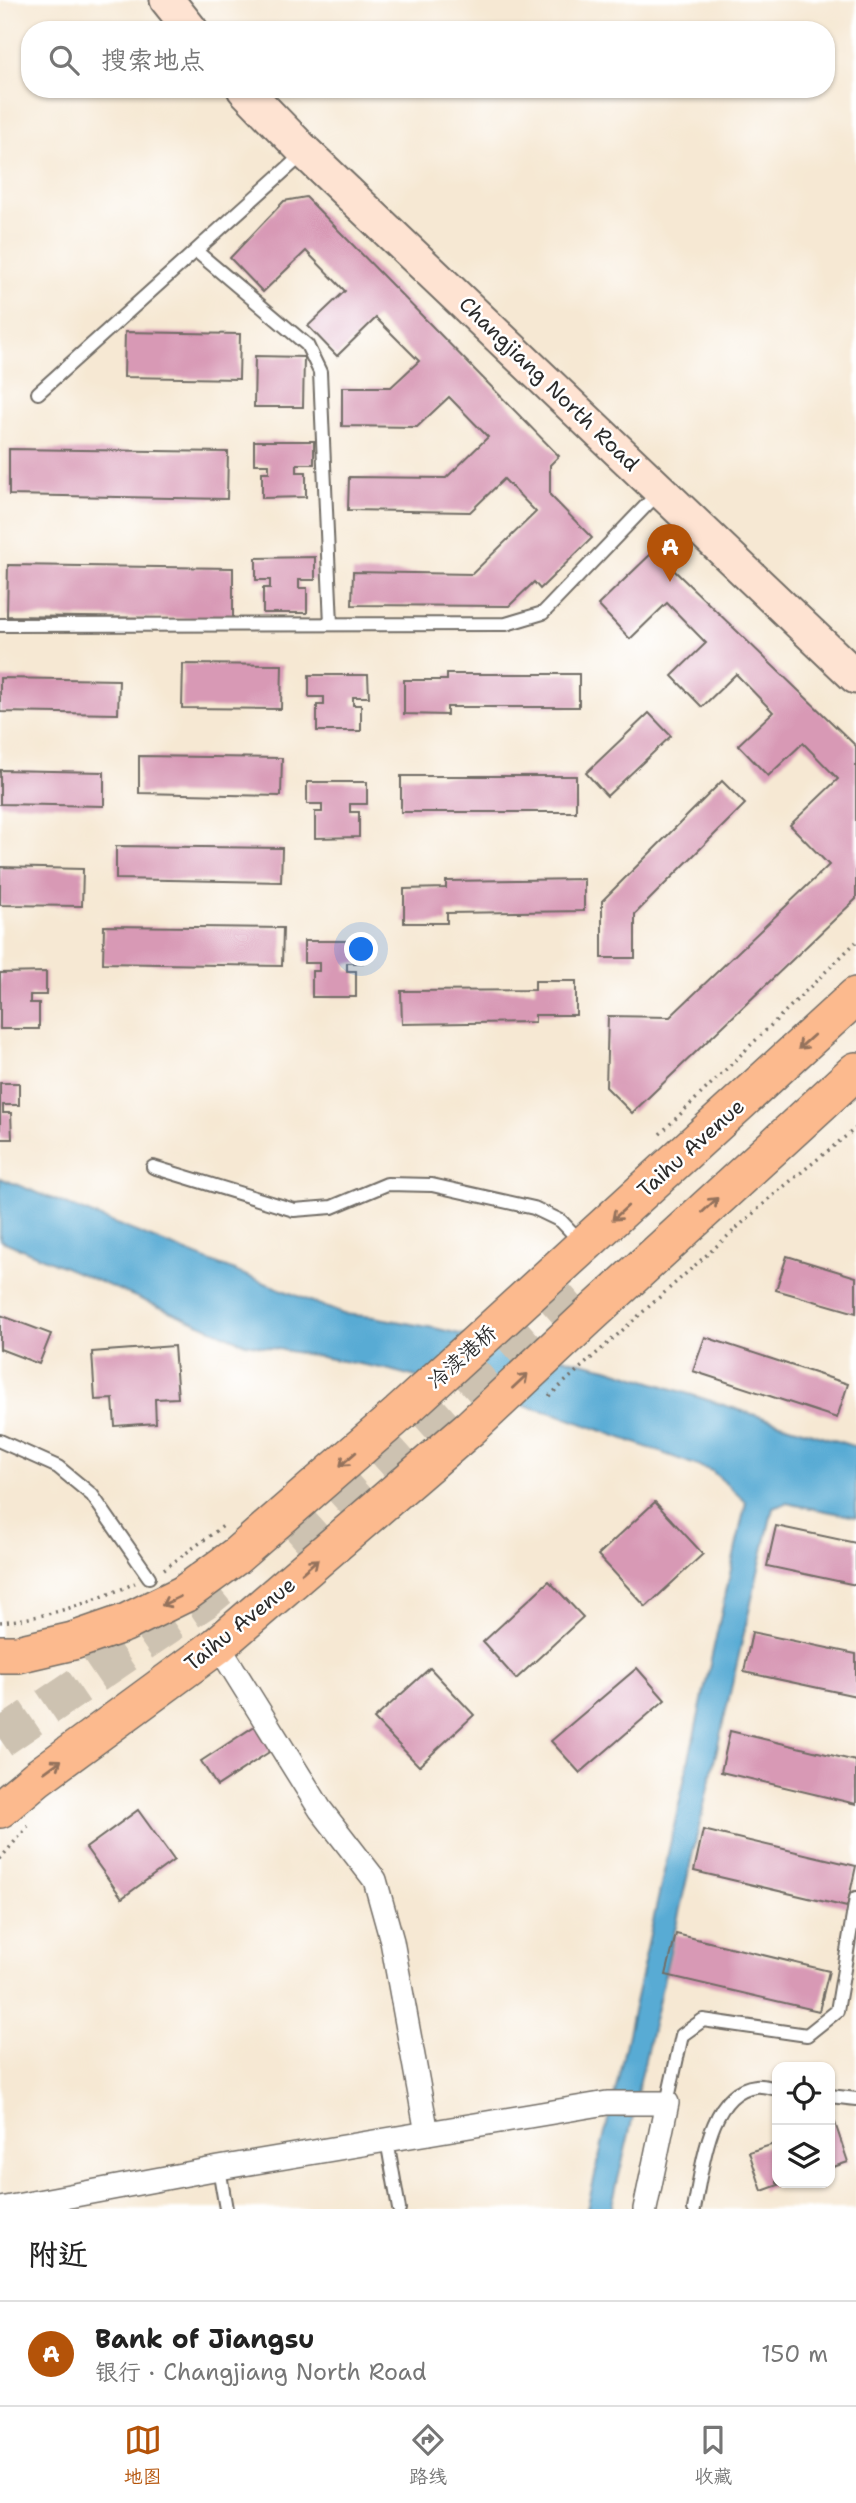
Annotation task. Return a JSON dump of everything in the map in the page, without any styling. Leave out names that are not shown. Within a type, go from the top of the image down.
[{"type":"main road","points":[[167,0],[184,21]]},
{"type":"main road","name":"Changjiang North Road","points":[[253,98],[305,152],[856,677]]},
{"type":"main road","name":"Taihu Avenue","points":[[525,1300],[852,1005]]},
{"type":"main road","name":"Taihu Avenue","points":[[0,1809],[37,1778],[218,1645],[470,1428],[856,1071]]},
{"type":"main road","name":"冷渎港桥","points":[[0,1654],[17,1654],[73,1641],[125,1623],[184,1594],[236,1556],[525,1300]]},
{"type":"street","points":[[218,1645],[320,1809],[375,1880],[392,1941],[427,2133]]},
{"type":"street","points":[[0,2208],[607,2103],[667,2104],[645,2209]]},
{"type":"lane","points":[[38,393],[305,152]]},
{"type":"lane","points":[[196,251],[307,345],[320,372],[331,624]]},
{"type":"lane","points":[[0,625],[506,624],[543,613],[660,491]]},
{"type":"lane","points":[[153,1167],[294,1210],[332,1207],[387,1184],[432,1185],[534,1208],[561,1221],[584,1245]]},
{"type":"lane","points":[[0,1440],[58,1467],[92,1495],[149,1577]]},
{"type":"lane","points":[[667,2104],[682,2035],[703,2020],[807,2035],[836,2011],[856,1898]]},
{"type":"lane","points":[[694,2209],[713,2123],[728,2098],[755,2086],[772,2088]]},
{"type":"lane","points":[[835,2096],[856,2098]]},
{"type":"lane","points":[[387,2140],[399,2209]]},
{"type":"lane","points":[[219,2168],[226,2209]]},
{"type":"path","points":[[545,1400],[778,1192],[856,1128]]},
{"type":"path","points":[[0,1622],[27,1620],[108,1596],[167,1568],[233,1518]]},
{"type":"water","points":[[0,1178],[343,1314],[434,1328],[607,1368],[856,1447],[856,1517],[786,1503],[773,1508],[636,2098],[614,2097],[746,1502],[712,1471],[556,1414],[386,1369],[245,1343],[0,1240]]},
{"type":"water","points":[[609,2116],[633,2117],[611,2209],[587,2209]]},
{"type":"building","points":[[306,197],[559,456],[550,465],[550,495],[592,538],[540,589],[534,582],[509,606],[352,605],[353,572],[472,574],[536,512],[504,479],[470,512],[348,510],[349,477],[446,478],[488,437],[449,397],[417,427],[342,426],[342,387],[391,387],[419,361],[376,318],[337,356],[308,326],[345,291],[306,251],[263,292],[230,258],[284,201]]},
{"type":"building","points":[[125,332],[240,334],[239,379],[124,377]]},
{"type":"building","points":[[255,356],[304,357],[303,407],[254,407]]},
{"type":"building","points":[[254,441],[314,441],[314,464],[297,464],[297,472],[306,472],[306,497],[262,498],[262,472],[269,472],[269,464],[254,464]]},
{"type":"building","points":[[9,449],[228,452],[227,499],[9,495]]},
{"type":"building","points":[[654,551],[856,746],[856,899],[632,1113],[606,1087],[608,1016],[670,1017],[829,865],[790,825],[838,779],[803,743],[768,776],[738,745],[773,712],[736,674],[702,707],[672,676],[706,643],[667,603],[630,639],[598,605]]},
{"type":"building","points":[[315,557],[315,580],[299,580],[299,588],[307,588],[307,613],[263,613],[263,588],[270,588],[270,580],[256,580],[256,558]]},
{"type":"building","points":[[8,565],[233,568],[233,619],[7,616]]},
{"type":"building","points":[[183,664],[282,665],[281,709],[182,708]]},
{"type":"building","points":[[447,674],[579,674],[579,707],[447,707],[447,715],[404,714],[404,680],[447,680]]},
{"type":"building","points":[[309,675],[368,675],[369,697],[353,697],[353,705],[361,705],[361,731],[317,731],[317,705],[324,705],[324,697],[309,697]]},
{"type":"building","points":[[0,678],[119,680],[118,714],[0,712]]},
{"type":"building","points":[[649,713],[671,736],[607,796],[586,773]]},
{"type":"building","points":[[139,756],[282,758],[281,796],[139,793]]},
{"type":"building","points":[[0,770],[104,772],[104,806],[0,804]]},
{"type":"building","points":[[401,776],[576,776],[576,812],[401,812]]},
{"type":"building","points":[[722,781],[745,804],[635,914],[635,958],[602,958],[602,901]]},
{"type":"building","points":[[307,782],[367,782],[367,804],[350,804],[350,812],[359,812],[359,837],[315,838],[315,812],[322,812],[322,804],[307,804]]},
{"type":"building","points":[[116,846],[282,848],[281,882],[116,879]]},
{"type":"building","points":[[0,867],[83,869],[82,906],[0,905]]},
{"type":"building","points":[[584,879],[584,911],[447,913],[447,923],[404,923],[404,889],[446,888],[446,881]]},
{"type":"building","points":[[104,926],[283,928],[282,966],[103,963]]},
{"type":"building","points":[[304,941],[363,941],[363,963],[347,963],[347,971],[356,971],[356,997],[312,997],[312,971],[319,971],[319,963],[304,963]]},
{"type":"building","points":[[46,972],[46,995],[30,995],[30,1003],[39,1003],[39,1029],[0,1029],[0,973]]},
{"type":"building","points":[[535,981],[576,981],[576,1015],[535,1015],[535,1022],[402,1024],[401,991],[535,990]]},
{"type":"building","points":[[0,1083],[19,1083],[19,1105],[3,1105],[3,1113],[11,1113],[12,1139],[0,1139]]},
{"type":"building","points":[[787,1256],[856,1277],[856,1313],[776,1290]]},
{"type":"building","points":[[0,1315],[51,1334],[39,1364],[0,1349]]},
{"type":"building","points":[[705,1337],[848,1384],[837,1418],[693,1371]]},
{"type":"building","points":[[174,1346],[178,1398],[155,1399],[156,1423],[115,1426],[113,1399],[95,1400],[92,1352]]},
{"type":"building","points":[[655,1502],[703,1554],[646,1607],[598,1555]]},
{"type":"building","points":[[776,1526],[856,1543],[856,1585],[767,1566]]},
{"type":"building","points":[[549,1581],[583,1617],[516,1679],[483,1642]]},
{"type":"building","points":[[752,1632],[856,1654],[856,1696],[744,1672]]},
{"type":"building","points":[[430,1668],[474,1715],[419,1766],[374,1719]]},
{"type":"building","points":[[637,1668],[665,1700],[580,1773],[551,1741]]},
{"type":"building","points":[[261,1722],[277,1747],[217,1786],[201,1761]]},
{"type":"building","points":[[730,1731],[856,1761],[856,1804],[721,1772]]},
{"type":"building","points":[[138,1810],[174,1860],[122,1898],[86,1848]]},
{"type":"building","points":[[703,1830],[856,1866],[847,1907],[694,1871]]},
{"type":"building","points":[[676,1934],[829,1971],[819,2011],[666,1975]]},
{"type":"building","points":[[835,2123],[848,2162],[835,2166]]},
{"type":"building","points":[[772,2145],[772,2187],[762,2191],[749,2152]]},
{"type":"tunnel","points":[[299,1552],[583,1299]]},
{"type":"tunnel","points":[[0,1739],[224,1584]]},
{"type":"place","name":"Bank of Jiangsu","points":[[670,582]]}]
